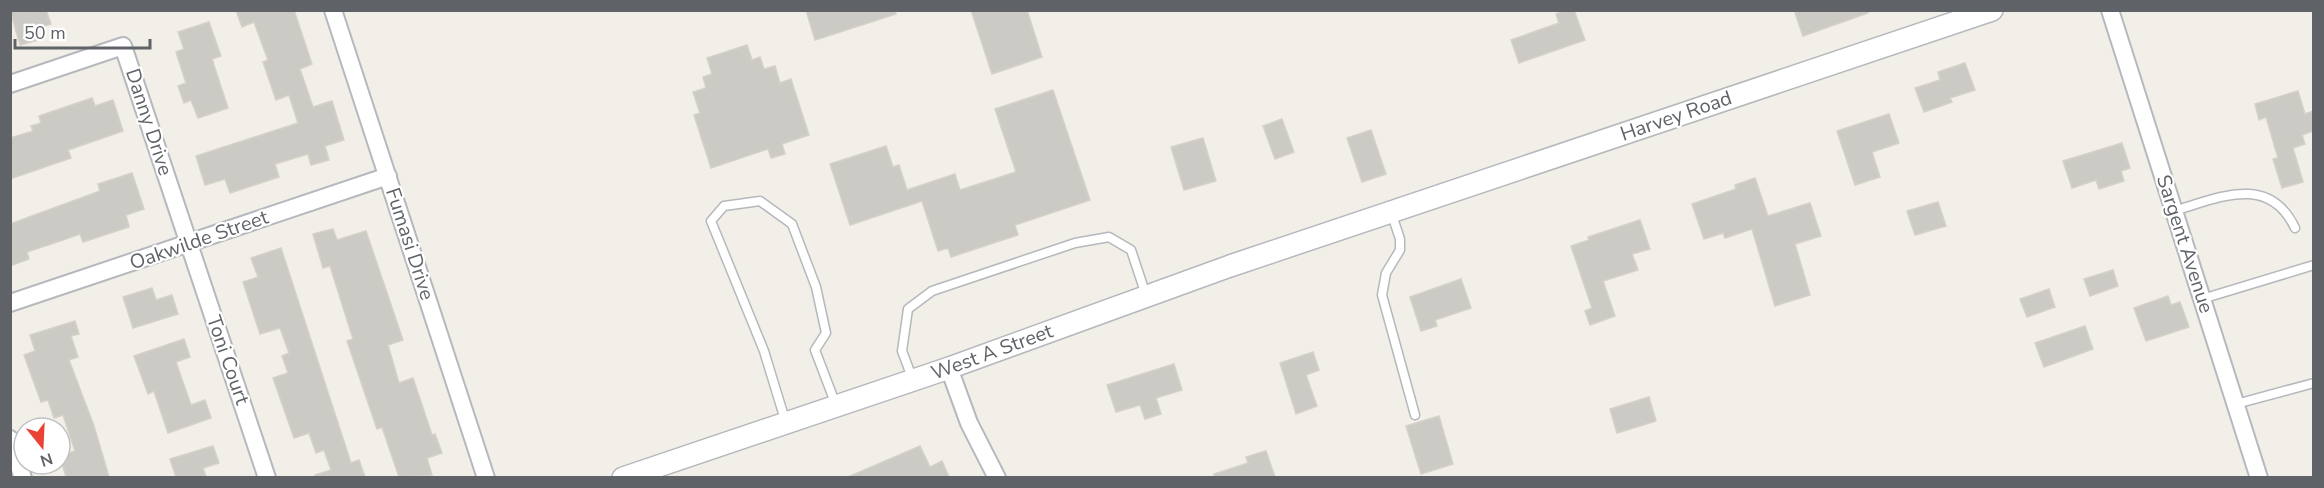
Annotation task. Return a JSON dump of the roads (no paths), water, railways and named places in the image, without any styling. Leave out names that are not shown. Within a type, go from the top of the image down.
[{"type":"street","name":"Fumasi Drive","points":[[333,10],[486,477]]},
{"type":"street","name":"Harvey Road","points":[[1361,222],[1992,10]]},
{"type":"street","name":"Sargent Avenue","points":[[2110,10],[2259,477]]},
{"type":"street","name":"Danny Drive","points":[[10,84],[123,46],[188,243]]},
{"type":"street","name":"Oakwilde Street","points":[[10,303],[388,176]]},
{"type":"street","name":"West A Street","points":[[623,477],[949,368],[1361,222]]},
{"type":"street","name":"Toni Court","points":[[188,243],[267,477]]},
{"type":"street","points":[[949,368],[969,423],[997,477]]},
{"type":"street","points":[[10,439],[23,477]]},
{"type":"lane","points":[[2174,211],[2241,192],[2279,204],[2288,213],[2295,228]]},
{"type":"lane","points":[[786,423],[764,351],[711,221],[724,206],[760,201],[792,224],[816,286],[826,333],[815,350],[836,406]]},
{"type":"lane","points":[[1390,212],[1400,239],[1400,250],[1386,273],[1382,295],[1415,415]]},
{"type":"lane","points":[[913,380],[902,351],[908,309],[932,291],[1075,243],[1109,237],[1131,250],[1147,296]]},
{"type":"lane","points":[[2202,299],[2313,265]]},
{"type":"lane","points":[[2236,404],[2313,383]]}]
